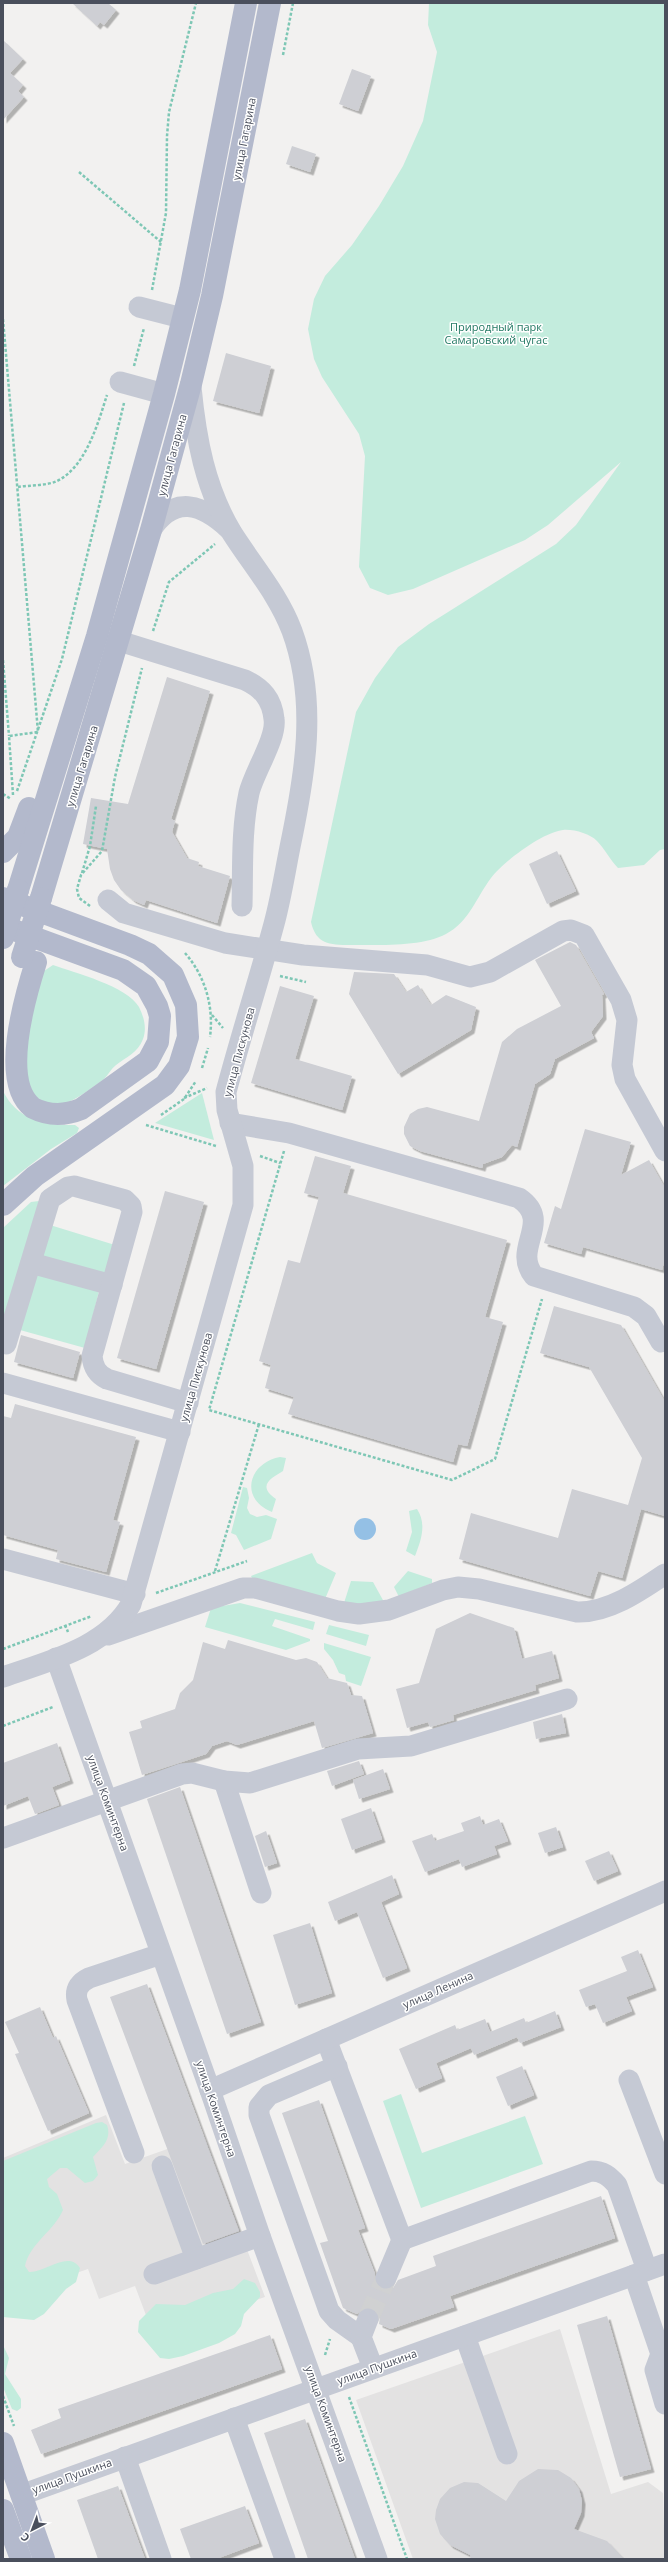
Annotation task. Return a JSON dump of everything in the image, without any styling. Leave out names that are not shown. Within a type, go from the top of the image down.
[{"type":"main road","points":[[3,938],[11,894],[97,636],[164,394],[212,183],[246,3]]},
{"type":"main road","name":"улица Гагарина","points":[[25,964],[48,901],[70,807],[151,530],[191,384],[212,296],[270,3]]},
{"type":"main road","points":[[3,852],[15,842],[22,831],[66,691],[97,636]]},
{"type":"main road","points":[[3,1204],[35,1176],[165,1085],[174,1076],[184,1053],[189,1020],[181,990],[173,975],[149,954],[11,894]]},
{"type":"main road","points":[[3,926],[123,970],[146,986],[153,997],[160,1016],[158,1042],[148,1061],[87,1105],[69,1114],[43,1113],[21,1099],[10,1081],[10,1044],[25,964]]},
{"type":"main road","points":[[3,1018],[25,964]]},
{"type":"main road","points":[[3,2443],[44,2559]]},
{"type":"main road","points":[[3,2510],[20,2559]]},
{"type":"street","points":[[144,308],[182,318]]},
{"type":"street","name":"улица Пискунова","points":[[191,384],[200,455],[225,537]]},
{"type":"street","points":[[119,387],[164,394]]},
{"type":"street","name":"улица Пискунова","points":[[3,1677],[65,1654],[97,1639],[122,1618],[137,1588],[243,1205],[244,1177],[239,1151],[230,1123],[226,1092],[276,915],[301,789],[308,736],[307,697],[299,652],[280,606],[225,537],[214,517],[190,506],[172,508],[161,517],[151,530]]},
{"type":"street","points":[[119,641],[245,680],[258,686],[267,696],[272,708],[274,720],[273,734],[252,780],[245,817],[242,906]]},
{"type":"street","points":[[108,900],[124,913],[157,925],[225,943],[303,955],[427,965],[470,977],[490,972],[563,931],[577,931],[588,940],[626,1012],[622,1065],[625,1080],[637,1104],[665,1151]]},
{"type":"street","points":[[230,1123],[289,1133],[519,1198],[528,1204],[534,1214],[534,1224],[525,1256],[527,1267],[534,1276],[634,1307],[646,1316],[664,1338]]},
{"type":"street","points":[[6,1344],[50,1199],[68,1187],[80,1186],[125,1200],[131,1206],[132,1212],[92,1356],[95,1368],[100,1375],[107,1379],[188,1403]]},
{"type":"street","points":[[31,1263],[112,1285]]},
{"type":"street","points":[[3,1383],[180,1432]]},
{"type":"street","points":[[3,1559],[137,1588],[148,1606],[161,1612],[170,1612]]},
{"type":"street","points":[[97,1639],[229,1591],[255,1588],[338,1611],[372,1614],[458,1587],[479,1589],[577,1612],[589,1612],[603,1609],[665,1574]]},
{"type":"street","name":"улица Коминтерна","points":[[65,1654],[106,1800],[210,2090],[260,2236],[317,2389],[377,2559]]},
{"type":"street","points":[[3,1838],[182,1774],[192,1773],[224,1781],[250,1783],[358,1749],[411,1746],[567,1699]]},
{"type":"street","points":[[224,1781],[261,1893]]},
{"type":"street","name":"улица Ленина","points":[[210,2090],[665,1891]]},
{"type":"street","points":[[134,2153],[77,2000],[77,1992],[81,1983],[89,1978],[161,1954]]},
{"type":"street","points":[[326,2039],[402,2240],[386,2278]]},
{"type":"street","points":[[337,2066],[269,2095],[259,2107],[259,2115],[329,2311],[337,2320],[364,2328],[373,2368]]},
{"type":"street","points":[[629,2080],[665,2174]]},
{"type":"street","points":[[162,2166],[196,2259]]},
{"type":"street","points":[[402,2240],[591,2171],[601,2171],[610,2177],[617,2185],[649,2270],[663,2354],[654,2370],[665,2404]]},
{"type":"street","points":[[154,2274],[260,2236]]},
{"type":"street","name":"улица Пушкина","points":[[21,2495],[649,2270]]},
{"type":"street","points":[[465,2336],[507,2454]]},
{"type":"street","points":[[234,2418],[285,2559]]},
{"type":"street","points":[[125,2457],[161,2559]]},
{"type":"path","points":[[14,800],[62,659],[78,601],[119,387],[144,308],[161,242],[166,213],[167,136],[169,112],[196,3]]},
{"type":"path","points":[[281,62],[293,3]]},
{"type":"path","points":[[79,172],[161,242]]},
{"type":"path","points":[[3,319],[38,732]]},
{"type":"path","points":[[18,487],[56,482],[72,470],[119,387]]},
{"type":"path","points":[[81,875],[102,851],[115,778],[148,650],[169,582],[225,537]]},
{"type":"path","points":[[3,660],[14,800]]},
{"type":"path","points":[[9,736],[38,732]]},
{"type":"path","points":[[3,794],[14,800]]},
{"type":"path","points":[[79,898],[76,889],[90,846],[96,806]]},
{"type":"path","points":[[212,1014],[226,1032],[228,1025]]},
{"type":"path","points":[[184,1099],[211,1086],[210,1092]]},
{"type":"path","points":[[146,1125],[280,1163]]},
{"type":"path","points":[[289,1133],[209,1410],[452,1480],[495,1459],[547,1281]]},
{"type":"path","points":[[214,1572],[259,1424]]},
{"type":"path","points":[[237,1563],[247,1561]]},
{"type":"path","points":[[3,1649],[65,1625],[65,1654]]},
{"type":"path","points":[[3,1726],[57,1706]]},
{"type":"path","points":[[323,2359],[337,2320]]},
{"type":"path","points":[[343,2396],[348,2394],[407,2559]]},
{"type":"shaded area","points":[[106,2115],[125,2164],[204,2136],[265,2297],[226,2310],[161,2355],[135,2286],[99,2299],[88,2269],[3,2298],[3,2158]]},
{"type":"shaded area","points":[[560,2329],[611,2494],[648,2482],[663,2493],[665,2559],[413,2559],[356,2400]]},
{"type":"green space","name":"Природный парк Самаровский чугас","points":[[429,3],[665,3],[665,849],[660,850],[644,865],[618,868],[594,838],[582,832],[572,830],[555,832],[535,842],[504,864],[491,878],[472,909],[461,923],[446,934],[425,941],[412,943],[386,945],[330,944],[324,942],[316,935],[311,922],[356,712],[375,678],[398,647],[429,624],[556,544],[576,525],[621,462],[548,525],[525,540],[413,589],[388,595],[370,588],[359,567],[365,456],[359,434],[322,377],[314,359],[308,329],[314,299],[325,276],[352,245],[379,206],[403,166],[423,121],[437,52],[428,25]]},
{"type":"green space","points":[[53,965],[100,981],[133,999],[139,1007],[144,1019],[145,1027],[143,1039],[138,1048],[114,1067],[104,1079],[75,1099],[65,1103],[55,1104],[38,1098],[32,1092],[23,1076],[18,1058],[25,1030],[44,971]]},
{"type":"green space","points":[[3,1091],[16,1109],[24,1115],[43,1122],[75,1125],[79,1128],[77,1133],[51,1149],[3,1186]]},
{"type":"green space","points":[[202,1093],[214,1140],[155,1123]]},
{"type":"green space","points":[[39,1201],[3,1329],[3,1228],[31,1202]]},
{"type":"green space","points":[[50,1225],[115,1245],[104,1276],[42,1257]]},
{"type":"green space","points":[[37,1273],[99,1291],[85,1348],[20,1330]]},
{"type":"green space","points":[[280,1457],[286,1458],[283,1471],[271,1479],[267,1486],[267,1490],[276,1499],[272,1512],[262,1506],[255,1499],[252,1490],[252,1482],[255,1474],[261,1466]]},
{"type":"green space","points":[[243,1487],[247,1488],[249,1498],[247,1508],[250,1514],[257,1517],[266,1515],[277,1519],[271,1539],[244,1550],[236,1535],[231,1533]]},
{"type":"green space","points":[[417,1509],[422,1521],[422,1532],[415,1556],[406,1551],[412,1532],[409,1511]]},
{"type":"green space","points":[[312,1553],[317,1563],[336,1573],[325,1599],[252,1578],[251,1576]]},
{"type":"green space","points":[[408,1571],[432,1579],[432,1583],[399,1597],[394,1587]]},
{"type":"green space","points":[[351,1581],[373,1582],[384,1602],[376,1605],[344,1603]]},
{"type":"green space","points":[[240,1603],[315,1622],[313,1630],[275,1619],[272,1626],[310,1639],[310,1641],[286,1650],[205,1627],[211,1608]]},
{"type":"green space","points":[[329,1625],[369,1635],[366,1646],[326,1634]]},
{"type":"green space","points":[[324,1643],[371,1657],[361,1686],[346,1681],[345,1675],[339,1673],[333,1660],[324,1649]]},
{"type":"green space","points":[[401,2094],[422,2153],[525,2116],[543,2164],[421,2208],[383,2101]]},
{"type":"green space","points":[[102,2122],[107,2125],[108,2135],[103,2146],[93,2157],[98,2175],[93,2181],[85,2183],[67,2168],[60,2168],[47,2179],[49,2187],[57,2194],[63,2210],[54,2224],[32,2250],[25,2266],[29,2272],[69,2261],[75,2263],[80,2268],[76,2282],[66,2289],[44,2314],[34,2320],[3,2317],[3,2161],[96,2123]]},
{"type":"green space","points":[[244,2279],[255,2283],[260,2292],[260,2297],[244,2314],[241,2326],[235,2334],[219,2343],[183,2356],[169,2359],[160,2358],[138,2332],[139,2321],[156,2304],[185,2305],[213,2293],[233,2289]]},
{"type":"green space","points":[[3,2345],[9,2358],[5,2374],[21,2399],[21,2408],[17,2411],[12,2409],[3,2387]]},
{"type":"water","points":[[365,1518],[373,1521],[376,1529],[373,1537],[365,1540],[357,1537],[354,1529],[357,1521]]},
{"type":"building","points":[[72,3],[108,3],[116,10],[104,25],[100,22],[97,26]]},
{"type":"building","points":[[3,40],[23,59],[10,73],[23,85],[18,91],[24,97],[3,120]]},
{"type":"building","points":[[352,69],[371,76],[358,111],[339,104]]},
{"type":"building","points":[[292,146],[316,154],[310,172],[286,164]]},
{"type":"building","points":[[226,353],[271,366],[259,413],[213,401]]},
{"type":"building","points":[[167,677],[210,691],[171,819],[175,821],[172,832],[187,858],[199,862],[198,866],[230,876],[217,923],[146,900],[144,905],[133,900],[121,890],[114,880],[110,869],[107,849],[83,844],[91,798],[128,804]]},
{"type":"building","points":[[557,851],[576,891],[547,904],[529,864]]},
{"type":"building","points":[[570,942],[576,945],[604,994],[602,995],[603,1016],[591,1032],[594,1038],[555,1059],[550,1074],[535,1084],[517,1147],[512,1145],[502,1157],[483,1164],[482,1168],[420,1151],[410,1146],[404,1134],[404,1127],[410,1114],[418,1109],[427,1107],[479,1121],[502,1042],[517,1029],[561,1006],[535,960]]},
{"type":"building","points":[[354,972],[394,974],[406,992],[418,985],[431,1005],[446,995],[476,1007],[471,1030],[398,1074],[349,994]]},
{"type":"building","points":[[280,986],[314,996],[295,1059],[352,1076],[342,1110],[251,1083]]},
{"type":"building","points":[[585,1129],[631,1142],[621,1175],[649,1160],[665,1188],[665,1258],[662,1270],[583,1247],[581,1254],[544,1243],[555,1206],[561,1209]]},
{"type":"building","points":[[315,1156],[351,1166],[343,1193],[507,1240],[485,1317],[503,1322],[467,1446],[458,1444],[453,1462],[288,1414],[294,1397],[265,1388],[271,1365],[259,1361],[288,1260],[300,1263],[319,1197],[304,1193]]},
{"type":"building","points":[[165,1191],[204,1202],[156,1369],[117,1358]]},
{"type":"building","points":[[554,1306],[621,1325],[665,1402],[665,1516],[641,1509],[622,1578],[598,1571],[590,1596],[459,1559],[471,1513],[558,1538],[572,1489],[628,1505],[642,1458],[589,1367],[540,1353]]},
{"type":"building","points":[[21,1335],[80,1352],[73,1378],[14,1362]]},
{"type":"building","points":[[15,1404],[136,1437],[113,1520],[120,1522],[106,1572],[56,1559],[58,1550],[3,1535],[3,1416],[11,1418]]},
{"type":"building","points":[[470,1613],[514,1628],[522,1659],[552,1651],[559,1678],[535,1685],[536,1690],[453,1715],[454,1720],[430,1727],[428,1722],[407,1728],[396,1689],[419,1683],[436,1629]]},
{"type":"building","points":[[228,1640],[296,1660],[306,1658],[317,1662],[327,1678],[347,1683],[351,1695],[362,1696],[373,1733],[322,1748],[314,1721],[237,1745],[227,1741],[212,1746],[206,1754],[142,1775],[129,1732],[142,1728],[140,1721],[175,1709],[180,1693],[193,1680],[203,1642],[225,1649]]},
{"type":"building","points":[[562,1714],[566,1733],[536,1739],[533,1722]]},
{"type":"building","points":[[57,1743],[70,1780],[52,1787],[59,1805],[35,1814],[28,1796],[3,1806],[3,1763]]},
{"type":"building","points":[[359,1761],[364,1774],[332,1786],[327,1771]]},
{"type":"building","points":[[383,1769],[390,1789],[359,1799],[353,1780]]},
{"type":"building","points":[[180,1787],[261,2022],[227,2034],[147,1799]]},
{"type":"building","points":[[371,1808],[382,1839],[352,1850],[341,1819]]},
{"type":"building","points":[[480,1816],[483,1825],[499,1819],[508,1841],[494,1846],[497,1854],[462,1867],[459,1859],[425,1872],[412,1841],[432,1834],[435,1841],[464,1831],[461,1823]]},
{"type":"building","points":[[556,1827],[563,1847],[545,1853],[538,1833]]},
{"type":"building","points":[[266,1831],[277,1863],[265,1867],[255,1836]]},
{"type":"building","points":[[609,1851],[618,1871],[594,1881],[585,1861]]},
{"type":"building","points":[[392,1875],[399,1894],[381,1902],[407,1968],[383,1978],[357,1912],[335,1921],[328,1902]]},
{"type":"building","points":[[310,1923],[332,1993],[295,2005],[273,1935]]},
{"type":"building","points":[[638,1950],[653,1987],[626,1997],[632,2011],[603,2023],[595,2004],[586,2007],[579,1990],[627,1971],[621,1957]]},
{"type":"building","points":[[147,1984],[239,2231],[203,2244],[110,1997]]},
{"type":"building","points":[[40,2007],[53,2038],[56,2036],[89,2113],[48,2131],[15,2054],[19,2053],[5,2022]]},
{"type":"building","points":[[555,2011],[561,2027],[520,2043],[517,2037],[474,2055],[471,2048],[436,2063],[442,2078],[416,2089],[399,2049],[455,2025],[457,2030],[485,2019],[490,2032],[524,2018],[526,2023]]},
{"type":"building","points":[[522,2066],[534,2095],[508,2106],[496,2077]]},
{"type":"building","points":[[319,2100],[365,2228],[358,2230],[375,2274],[374,2280],[381,2289],[393,2288],[398,2280],[436,2266],[433,2256],[601,2196],[615,2238],[450,2296],[454,2307],[391,2329],[379,2324],[380,2317],[373,2308],[366,2307],[357,2314],[343,2308],[320,2243],[328,2241],[282,2113]]},
{"type":"building","points":[[607,2316],[651,2469],[620,2477],[577,2325]]},
{"type":"building","points":[[270,2335],[282,2369],[41,2454],[31,2430],[61,2418],[58,2409]]},
{"type":"building","points":[[305,2419],[355,2559],[308,2559],[264,2433]]},
{"type":"building","points":[[538,2469],[558,2470],[571,2478],[579,2489],[582,2501],[581,2513],[574,2529],[607,2541],[624,2559],[471,2559],[470,2555],[450,2545],[440,2534],[435,2519],[436,2510],[440,2499],[450,2488],[464,2482],[478,2483],[506,2501],[519,2481]]},
{"type":"building","points":[[118,2486],[145,2559],[98,2559],[77,2500]]},
{"type":"building","points":[[245,2506],[259,2543],[216,2559],[191,2559],[180,2529]]},
{"type":"tunnel","points":[[368,2319],[386,2278]]}]
